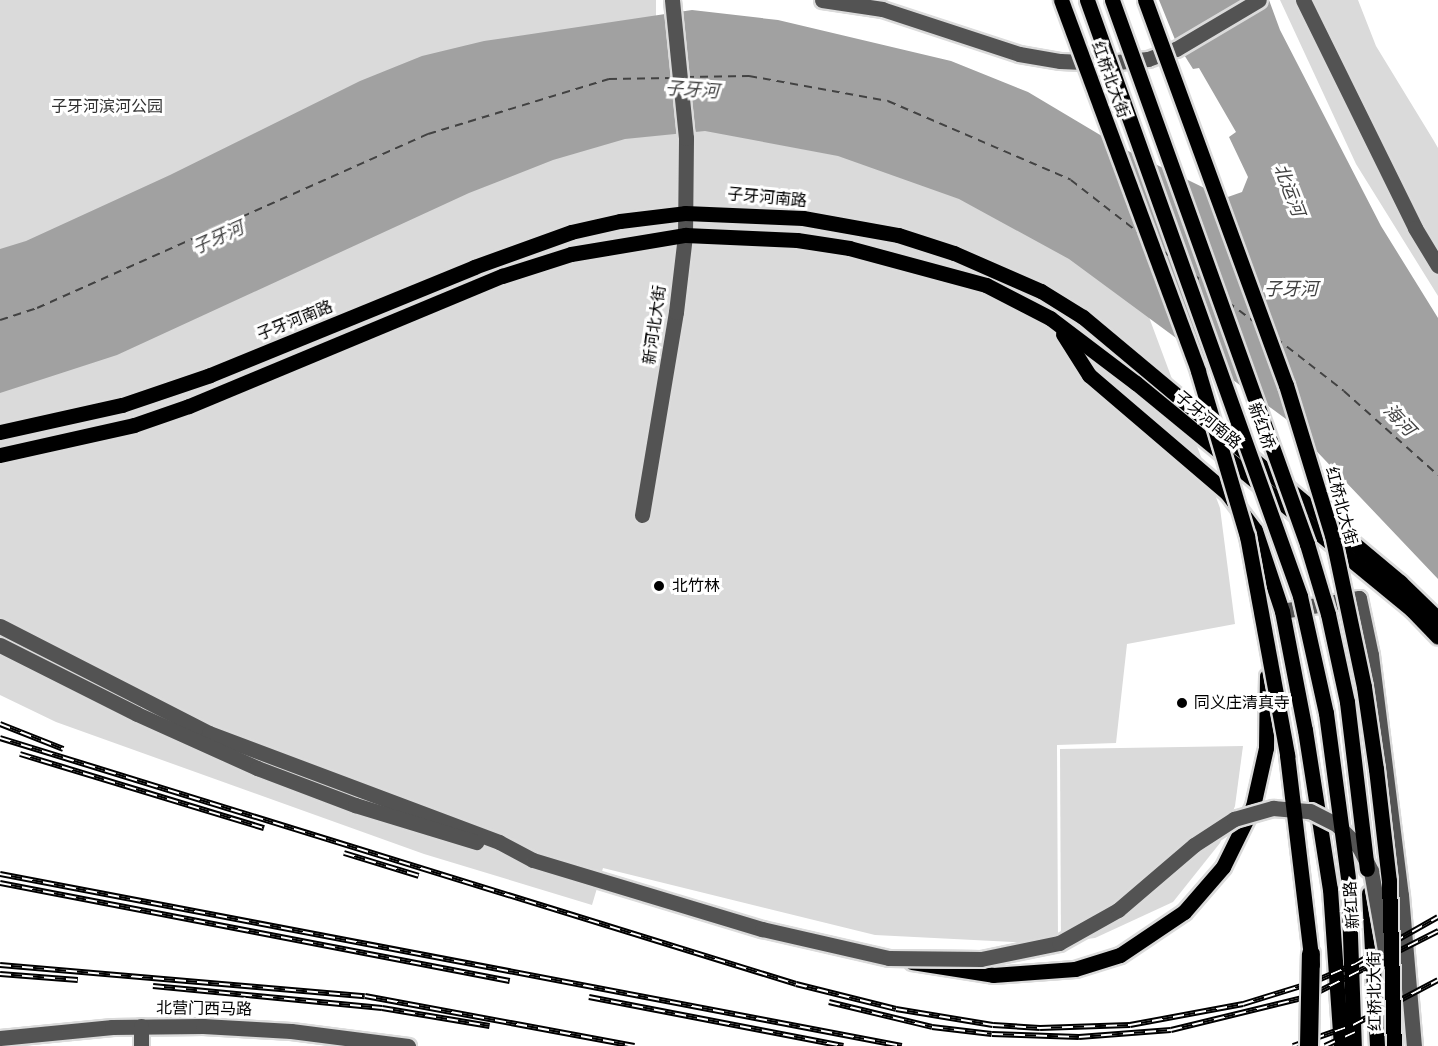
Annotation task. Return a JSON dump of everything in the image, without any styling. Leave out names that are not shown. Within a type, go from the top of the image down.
[{"type":"highway","points":[[1309,1046],[1311,954]]},
{"type":"main road","name":"红桥北大街","points":[[1061,0],[1198,371],[1247,537],[1287,754],[1311,954],[1318,1046]]},
{"type":"main road","name":"新红桥","points":[[1087,0],[1300,596],[1326,713],[1348,878]]},
{"type":"main road","name":"新红桥","points":[[1113,0],[1307,544],[1325,604],[1347,702],[1368,869]]},
{"type":"main road","name":"红桥北大街","points":[[1145,0],[1286,385],[1332,535],[1364,687],[1376,769],[1389,881],[1394,1046]]},
{"type":"main road","name":"子牙河南路","points":[[0,432],[122,405],[210,375],[527,247],[579,230],[685,213],[803,218],[898,235],[954,253],[1041,291],[1083,317],[1175,391],[1438,619]]},
{"type":"main road","points":[[658,216],[667,219],[669,226],[666,234],[660,237]]},
{"type":"main road","name":"子牙河南路","points":[[0,455],[134,425],[189,406],[502,276],[571,254],[660,237],[685,235],[786,239],[849,248],[986,285],[1050,318],[1136,383],[1412,610],[1438,637]]},
{"type":"main road","points":[[1050,318],[1075,349],[1089,375],[1227,493],[1255,530],[1282,611],[1304,719],[1330,889],[1341,1046]]},
{"type":"main road","points":[[889,958],[951,970],[1026,975],[1075,969],[1120,955],[1184,912],[1223,867],[1253,806],[1266,748],[1269,692],[1260,600]]},
{"type":"main road","name":"新红路","points":[[1368,869],[1377,1046]]},
{"type":"main road","name":"新红路","points":[[1348,878],[1354,1046]]},
{"type":"street","name":"新河北大街","points":[[642,515],[676,312],[685,235],[686,138],[672,0]]},
{"type":"street","points":[[822,0],[882,9],[1020,54],[1060,62],[1148,59],[1176,49],[1259,0]]},
{"type":"street","points":[[1303,0],[1415,228],[1438,266]]},
{"type":"street","points":[[1282,611],[1359,598],[1371,656],[1401,895],[1414,1046]]},
{"type":"street","points":[[0,626],[209,733],[499,842],[533,860]]},
{"type":"street","points":[[0,645],[137,714],[267,772],[355,805],[762,929],[889,958],[981,959],[1059,943],[1118,910],[1214,830],[1251,812],[1295,808],[1336,824],[1359,848],[1376,893],[1392,988]]},
{"type":"street","points":[[141,1026],[141,1046]]},
{"type":"street","points":[[0,1027],[112,1027]]},
{"type":"street","name":"北营门西马路","points":[[0,1038],[112,1027],[248,1028],[406,1046]]},
{"type":"green space","name":"子牙河滨河公园","points":[[0,0],[656,0],[656,29],[0,271]]},
{"type":"green space","points":[[1280,0],[1358,0],[1376,46],[1438,148],[1438,296],[1356,164]]},
{"type":"green space","name":"北竹林","points":[[714,122],[871,152],[1019,211],[1143,301],[1220,508],[1235,624],[1127,644],[1116,743],[1057,745],[1058,939],[1035,943],[875,935],[603,868],[592,905],[424,854],[56,722],[0,695],[0,368],[528,152]]},
{"type":"green space","points":[[1243,746],[1235,806],[1220,843],[1173,902],[1095,938],[1061,942],[1060,749]]},
{"type":"water","name":"子牙河","points":[[1159,0],[1269,0],[1280,30],[1381,226],[1438,318],[1438,579],[1286,419],[1069,259],[959,199],[838,156],[705,131],[625,139],[553,160],[469,193],[117,355],[0,393],[0,249],[26,241],[170,175],[360,81],[422,56],[484,41],[692,10],[778,20],[951,61],[1028,92],[1122,148],[1225,198],[1242,192],[1248,177],[1229,137],[1236,132],[1199,68],[1193,69],[1176,42]]},
{"type":"ferry route","points":[[686,77],[749,76],[888,101],[1071,180],[1139,233]]},
{"type":"ferry route","points":[[0,320],[37,308],[428,134],[609,79],[672,78]]},
{"type":"ferry route","points":[[1162,250],[1172,258]]},
{"type":"ferry route","points":[[1193,274],[1206,284]]},
{"type":"ferry route","points":[[1228,302],[1255,322]]},
{"type":"ferry route","points":[[1276,338],[1344,391],[1438,475]]},
{"type":"railway","points":[[0,724],[63,749]]},
{"type":"railway","points":[[0,738],[796,984],[896,1009],[993,1025],[1040,1028],[1130,1025],[1243,1004],[1311,983],[1355,964],[1438,917]]},
{"type":"railway","points":[[20,754],[264,828]]},
{"type":"railway","points":[[344,853],[419,876]]},
{"type":"railway","points":[[0,874],[902,1046]]},
{"type":"railway","points":[[0,883],[510,981]]},
{"type":"railway","points":[[829,1002],[932,1027],[992,1034],[1079,1037],[1171,1030],[1310,996],[1438,931]]},
{"type":"railway","points":[[0,965],[365,996],[634,1046]]},
{"type":"railway","points":[[0,974],[78,980]]},
{"type":"railway","points":[[1293,1046],[1353,1025],[1438,980]]},
{"type":"railway","points":[[153,986],[382,1008],[490,1026]]},
{"type":"railway","points":[[589,997],[843,1046]]},
{"type":"railway","points":[[1325,1046],[1355,1032]]},
{"type":"place","name":"北竹林","points":[[659,586]]},
{"type":"place","name":"同义庄清真寺","points":[[1182,703]]},
{"type":"water label","name":"北运河","points":[[1289,190]]},
{"type":"water label","name":"海河","points":[[1399,420]]}]
